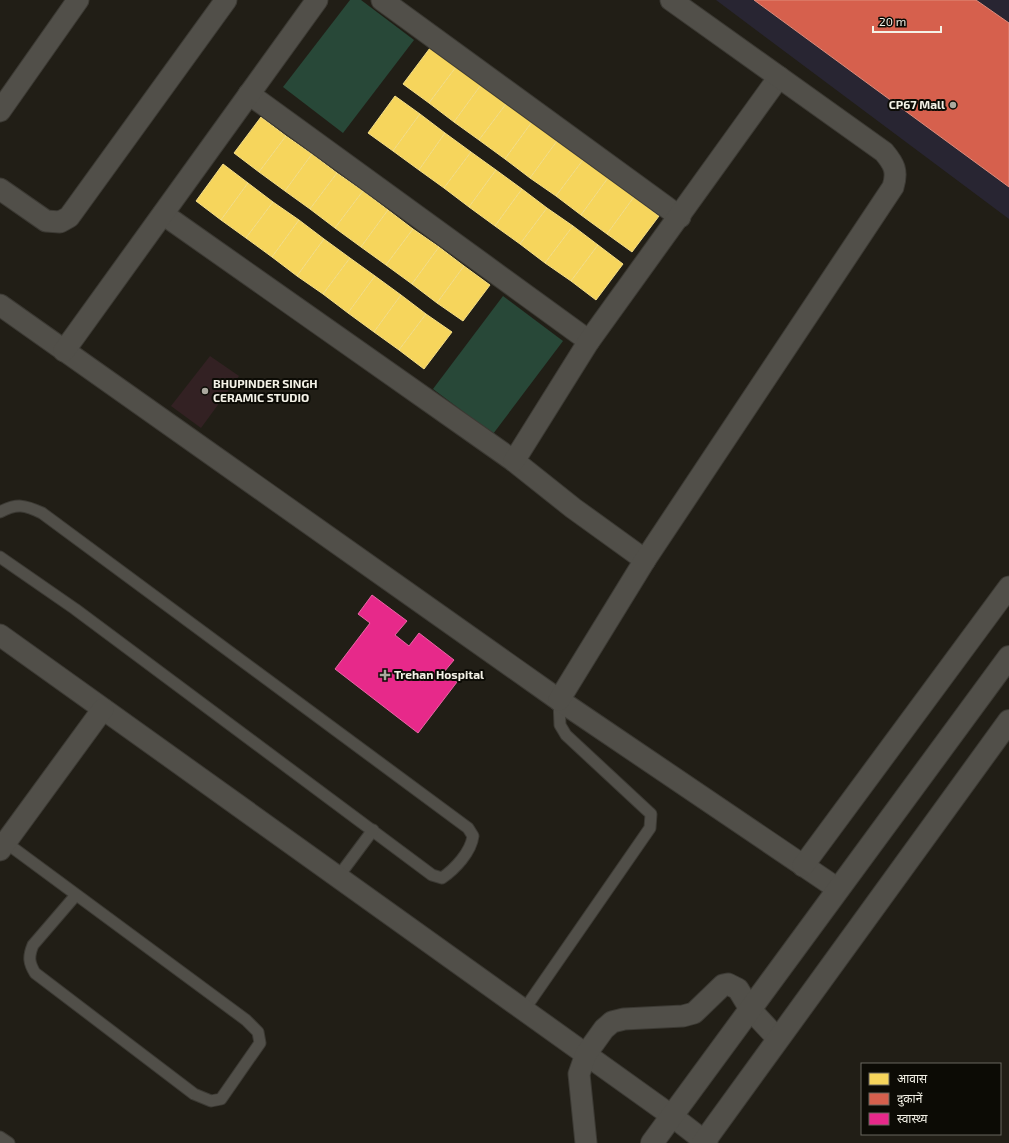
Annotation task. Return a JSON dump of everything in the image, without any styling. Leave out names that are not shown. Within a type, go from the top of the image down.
[{"type":"main road","points":[[652,1143],[1009,656]]},
{"type":"main road","points":[[705,1142],[1009,720]]},
{"type":"street","points":[[2,104],[78,0]]},
{"type":"street","points":[[0,189],[46,221],[60,222],[69,217],[226,0]]},
{"type":"street","points":[[64,351],[317,0]]},
{"type":"street","points":[[382,0],[680,217]]},
{"type":"street","points":[[559,700],[645,560],[893,187],[896,176],[894,164],[884,152],[671,0]]},
{"type":"street","points":[[514,461],[590,341],[779,77]]},
{"type":"street","points":[[249,94],[590,341]]},
{"type":"street","points":[[163,214],[514,461],[573,508],[645,560]]},
{"type":"street","points":[[0,305],[559,700],[838,889]]},
{"type":"street","points":[[803,866],[1009,587]]},
{"type":"street","points":[[0,635],[586,1054],[672,1116],[705,1142]]},
{"type":"street","points":[[3,846],[103,709]]},
{"type":"street","points":[[586,1143],[579,1074],[586,1054],[604,1029],[612,1022],[624,1019],[682,1016],[694,1013],[723,985],[728,984],[738,989],[750,1009],[778,1039]]},
{"type":"lane","points":[[0,512],[12,506],[28,506],[42,513],[468,828],[473,836],[472,846],[450,872],[442,878],[432,875],[75,609],[0,558]]},
{"type":"lane","points":[[524,1010],[650,828],[651,814],[566,735],[560,725],[559,700]]},
{"type":"lane","points":[[338,877],[373,830]]},
{"type":"lane","points":[[3,846],[76,895],[246,1020],[258,1032],[260,1043],[221,1099],[211,1101],[194,1094],[36,973],[30,966],[29,955],[33,945],[76,895]]},
{"type":"lane","points":[[0,1137],[9,1143]]},
{"type":"shaded area","name":"CP67 Mall","points":[[716,0],[1009,0],[1009,219]]},
{"type":"shaded area","name":"BHUPINDER SINGH CERAMIC STUDIO","points":[[210,356],[239,376],[201,428],[171,406]]},
{"type":"green space","points":[[350,0],[361,0],[414,40],[343,133],[283,87]]},
{"type":"green space","points":[[503,296],[563,341],[493,434],[433,389]]},
{"type":"building: आवास","points":[[430,48],[456,67],[429,103],[403,84]]},
{"type":"building: आवास","points":[[456,67],[481,85],[454,122],[429,103]]},
{"type":"building: आवास","points":[[481,85],[506,104],[479,140],[454,122]]},
{"type":"building: आवास","points":[[395,96],[420,114],[393,151],[368,133]]},
{"type":"building: आवास","points":[[506,104],[532,122],[505,159],[479,140]]},
{"type":"building: आवास","points":[[420,114],[445,133],[419,170],[393,151]]},
{"type":"building: आवास","points":[[261,117],[286,136],[259,172],[234,153]]},
{"type":"building: आवास","points":[[532,122],[557,141],[530,178],[505,159]]},
{"type":"building: आवास","points":[[445,133],[471,152],[444,188],[419,170]]},
{"type":"building: आवास","points":[[286,136],[312,154],[285,191],[259,172]]},
{"type":"building: आवास","points":[[557,141],[583,160],[556,196],[530,178]]},
{"type":"building: आवास","points":[[471,152],[496,170],[469,207],[444,188]]},
{"type":"building: आवास","points":[[312,154],[337,173],[310,209],[285,191]]},
{"type":"building: आवास","points":[[583,160],[608,178],[581,215],[556,196]]},
{"type":"building: आवास","points":[[223,164],[248,183],[221,220],[196,201]]},
{"type":"building: आवास","points":[[496,170],[522,189],[495,226],[469,207]]},
{"type":"building: आवास","points":[[337,173],[363,191],[335,228],[310,209]]},
{"type":"building: आवास","points":[[608,178],[634,197],[607,234],[581,215]]},
{"type":"building: आवास","points":[[248,183],[273,202],[246,238],[221,220]]},
{"type":"building: आवास","points":[[522,189],[547,208],[520,244],[495,226]]},
{"type":"building: आवास","points":[[363,191],[388,210],[361,247],[335,228]]},
{"type":"building: आवास","points":[[634,197],[659,216],[632,252],[607,234]]},
{"type":"building: आवास","points":[[273,202],[299,220],[272,257],[246,238]]},
{"type":"building: आवास","points":[[547,208],[573,226],[545,263],[520,244]]},
{"type":"building: आवास","points":[[388,210],[413,229],[386,265],[361,247]]},
{"type":"building: आवास","points":[[299,220],[324,239],[297,276],[272,257]]},
{"type":"building: आवास","points":[[573,226],[598,245],[571,281],[545,263]]},
{"type":"building: आवास","points":[[413,229],[439,247],[412,284],[386,265]]},
{"type":"building: आवास","points":[[324,239],[350,258],[323,294],[297,276]]},
{"type":"building: आवास","points":[[598,245],[623,264],[596,300],[571,281]]},
{"type":"building: आवास","points":[[439,247],[464,266],[437,303],[412,284]]},
{"type":"building: आवास","points":[[350,258],[375,276],[348,313],[323,294]]},
{"type":"building: आवास","points":[[464,266],[490,285],[463,321],[437,303]]},
{"type":"building: आवास","points":[[375,276],[401,295],[374,332],[348,313]]},
{"type":"building: आवास","points":[[401,295],[426,314],[399,350],[374,332]]},
{"type":"building: आवास","points":[[426,314],[452,332],[424,369],[399,350]]},
{"type":"building: दुकानें","name":"CP67 Mall","points":[[754,0],[976,0],[1009,23],[1009,187]]},
{"type":"building: स्वास्थ्य","points":[[372,595],[407,621],[395,635],[409,646],[419,633],[454,660],[444,672],[457,682],[418,733],[335,669],[370,623],[358,614]]},
{"type":"place","name":"CP67 Mall","points":[[953,105]]},
{"type":"place","name":"BHUPINDER SINGH CERAMIC STUDIO","points":[[205,391]]},
{"type":"place","name":"Trehan Hospital","points":[[385,675]]}]
